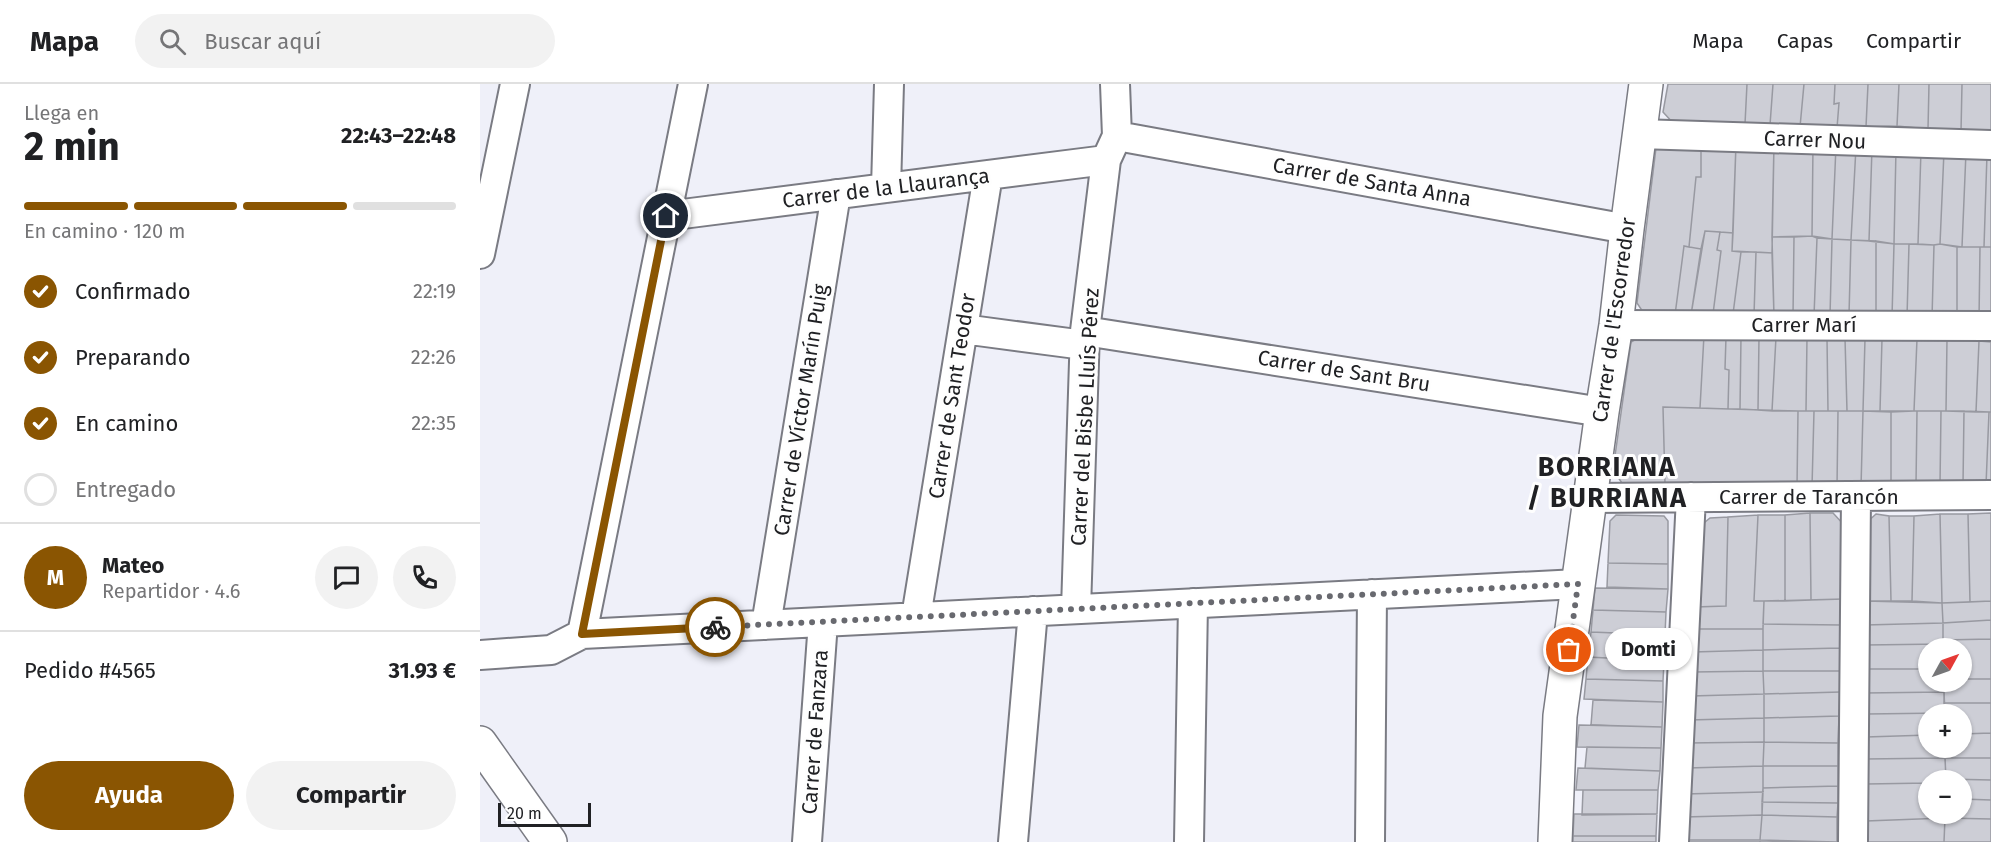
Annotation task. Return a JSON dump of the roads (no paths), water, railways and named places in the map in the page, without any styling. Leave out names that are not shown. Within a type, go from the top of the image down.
[{"type":"street","points":[[480,254],[515,84]]},
{"type":"street","points":[[582,634],[693,84]]},
{"type":"street","points":[[886,188],[889,84]]},
{"type":"street","name":"Carrer del Bisbe Lluís Pérez","points":[[1077,609],[1085,338],[1111,148],[1115,84]]},
{"type":"street","name":"Carrer de l'Escorredor","points":[[1555,842],[1560,716],[1616,325],[1646,84]]},
{"type":"street","name":"Carrer Nou","points":[[1640,134],[1991,145]]},
{"type":"street","name":"Carrer de la Llaurança","points":[[666,216],[988,175],[1111,148]]},
{"type":"street","name":"Carrer de Santa Anna","points":[[1111,148],[1627,229]]},
{"type":"street","name":"Carrer de Sant Teodor","points":[[916,617],[988,175]]},
{"type":"street","name":"Carrer de Víctor Marín Puig","points":[[766,625],[836,194]]},
{"type":"street","name":"Carrer Marí","points":[[1616,325],[1991,326]]},
{"type":"street","name":"Carrer de Sant Bru","points":[[963,329],[1085,338],[1602,412]]},
{"type":"street","name":"Carrer de Tarancón","points":[[1590,498],[1991,495]]},
{"type":"street","points":[[1853,842],[1856,496]]},
{"type":"street","points":[[1674,842],[1691,497]]},
{"type":"street","points":[[480,655],[551,650],[582,634],[1578,584]]},
{"type":"street","points":[[1370,842],[1372,594]]},
{"type":"street","points":[[1189,842],[1193,603]]},
{"type":"street","points":[[1013,842],[1034,611]]},
{"type":"street","name":"Carrer de Fanzara","points":[[807,842],[823,622]]},
{"type":"street","points":[[480,743],[550,842]]},
{"type":"place","name":"Domti","points":[[1569,650]]},
{"type":"district","name":"BORRIANA / BURRIANA","points":[[1607,482]]}]
